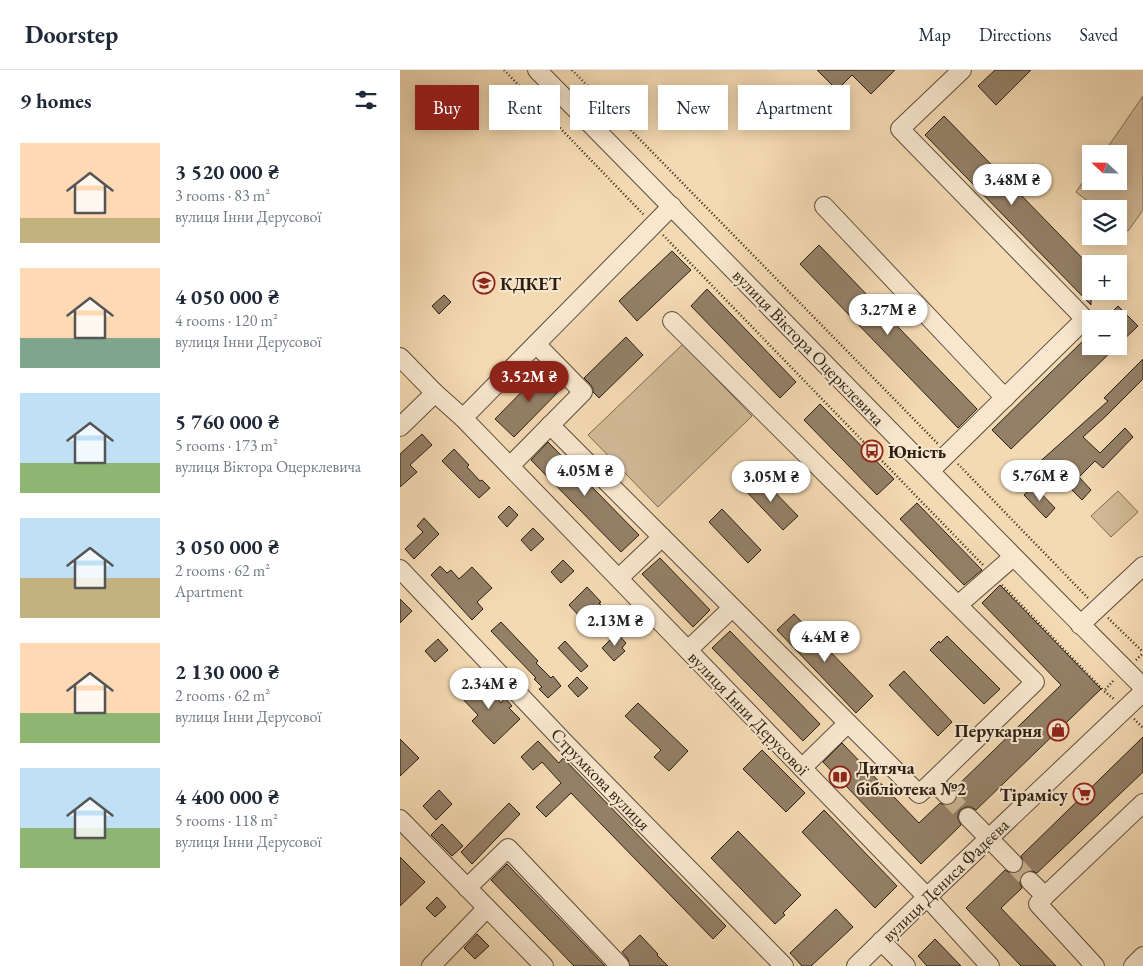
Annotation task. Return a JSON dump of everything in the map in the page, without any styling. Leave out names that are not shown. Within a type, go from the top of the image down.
[{"type":"street","name":"вулиця Віктора Оцерклевича","points":[[537,70],[1013,557],[1143,687]]},
{"type":"street","points":[[930,471],[1085,319],[900,129],[962,70]]},
{"type":"street","points":[[463,418],[672,206]]},
{"type":"street","points":[[824,206],[1005,398]]},
{"type":"street","points":[[550,425],[919,794],[1035,682],[672,321]]},
{"type":"street","points":[[510,466],[583,392],[536,344]]},
{"type":"street","name":"вулиця Інни Дерусової","points":[[400,358],[510,466],[927,897],[990,966]]},
{"type":"street","points":[[400,427],[435,393]]},
{"type":"street","points":[[618,578],[662,537]]},
{"type":"street","points":[[958,606],[1013,557]]},
{"type":"street","points":[[1080,625],[1143,566]]},
{"type":"street","name":"Струмкова вулиця","points":[[400,569],[572,750],[784,966]]},
{"type":"street","points":[[688,650],[732,608]]},
{"type":"street","name":"вулиця Дениса Фадєєва","points":[[856,966],[1143,692]]},
{"type":"street","points":[[802,768],[848,723]]},
{"type":"street","points":[[933,780],[948,796]]},
{"type":"street","points":[[1095,966],[1038,904],[1143,803]]},
{"type":"street","points":[[968,817],[1013,863]]},
{"type":"street","points":[[400,819],[544,966]]},
{"type":"street","points":[[467,888],[508,848],[620,966]]},
{"type":"street","points":[[1030,880],[1045,896]]},
{"type":"street","points":[[431,966],[487,908]]},
{"type":"street","points":[[882,941],[906,966]]},
{"type":"street","points":[[1133,966],[1143,956]]},
{"type":"path","points":[[504,70],[1104,691],[1118,702]]},
{"type":"path","points":[[572,70],[1143,652]]},
{"type":"path","points":[[1104,691],[1113,681]]},
{"type":"path","points":[[1131,716],[1143,728]]},
{"type":"shaded area","points":[[1143,96],[1143,210],[1128,231],[1127,200],[1086,200],[1076,192],[1082,183],[1082,190],[1128,190],[1128,145],[1109,145]]},
{"type":"shaded area","points":[[683,344],[752,416],[658,507],[588,435]]},
{"type":"shaded area","points":[[1118,491],[1138,512],[1111,537],[1091,516]]},
{"type":"building","points":[[817,70],[895,70],[871,94],[852,75],[842,85],[832,85]]},
{"type":"building","points":[[995,70],[1031,70],[996,105],[978,86]]},
{"type":"building","points":[[944,116],[1082,258],[1082,296],[925,135]]},
{"type":"building","points":[[819,245],[977,409],[958,428],[800,264]]},
{"type":"building","points":[[672,251],[691,270],[637,321],[619,301]]},
{"type":"building","points":[[707,289],[796,382],[780,398],[691,306]]},
{"type":"building","points":[[444,295],[451,302],[439,314],[432,306]]},
{"type":"building","points":[[1118,306],[1122,310],[1114,310]]},
{"type":"building","points":[[1127,315],[1138,326],[1127,336]]},
{"type":"building","points":[[626,337],[643,355],[599,398],[584,378]]},
{"type":"building","points":[[1082,342],[1082,355],[1108,355],[1011,449],[992,430]]},
{"type":"building","points":[[1143,359],[1143,379],[1083,437],[1100,453],[1125,428],[1133,437],[1103,468],[1095,461],[1079,477],[1091,490],[1082,500],[1049,467],[1032,482],[1026,474],[1108,401],[1104,398]]},
{"type":"building","points":[[545,368],[563,387],[514,437],[495,419]]},
{"type":"building","points":[[820,404],[894,479],[877,495],[804,420]]},
{"type":"building","points":[[422,434],[432,445],[410,465],[417,472],[400,487],[400,454]]},
{"type":"building","points":[[548,442],[639,535],[621,552],[531,460]]},
{"type":"building","points":[[454,449],[469,465],[467,467],[480,481],[482,480],[490,488],[479,498],[442,461]]},
{"type":"building","points":[[759,476],[798,516],[783,530],[745,490]]},
{"type":"building","points":[[1033,485],[1055,508],[1046,518],[1024,495]]},
{"type":"building","points":[[917,503],[982,570],[964,585],[900,519]]},
{"type":"building","points":[[509,506],[518,515],[507,527],[498,517]]},
{"type":"building","points":[[722,509],[761,550],[748,563],[709,522]]},
{"type":"building","points":[[424,518],[439,534],[414,559],[405,549],[423,532],[417,526]]},
{"type":"building","points":[[533,528],[544,539],[531,551],[521,540]]},
{"type":"building","points":[[660,558],[710,610],[693,627],[642,574]]},
{"type":"building","points":[[563,560],[574,571],[561,583],[551,572]]},
{"type":"building","points":[[440,566],[447,573],[451,570],[459,579],[472,567],[492,588],[477,602],[483,609],[472,620],[431,575]]},
{"type":"building","points":[[1000,585],[1101,689],[976,810],[966,807],[960,810],[958,819],[961,825],[921,864],[823,762],[842,743],[919,823],[940,803],[949,805],[955,802],[957,793],[955,788],[1061,685],[982,603]]},
{"type":"building","points":[[587,587],[608,612],[595,624],[587,615],[582,619],[569,605]]},
{"type":"building","points":[[400,599],[412,611],[400,623]]},
{"type":"building","points":[[794,614],[873,696],[856,713],[777,630]]},
{"type":"building","points":[[501,622],[538,661],[536,663],[551,678],[553,676],[561,686],[548,698],[539,689],[542,687],[534,679],[536,678],[491,631]]},
{"type":"building","points":[[730,631],[820,724],[803,741],[712,648]]},
{"type":"building","points":[[617,633],[626,643],[622,648],[625,651],[614,661],[602,648]]},
{"type":"building","points":[[947,636],[1000,689],[984,704],[930,650]]},
{"type":"building","points":[[438,639],[448,650],[435,662],[425,651]]},
{"type":"building","points":[[565,641],[588,666],[581,672],[558,648]]},
{"type":"building","points":[[904,671],[952,722],[938,736],[889,685]]},
{"type":"building","points":[[476,676],[501,703],[505,698],[512,706],[509,708],[520,719],[494,744],[472,721],[478,715],[457,693]]},
{"type":"building","points":[[577,677],[588,688],[578,697],[568,686]]},
{"type":"building","points":[[638,703],[688,751],[669,771],[654,757],[661,750],[625,716]]},
{"type":"building","points":[[1143,737],[1143,772],[1037,873],[1027,871],[1023,873],[1020,879],[1022,888],[1001,908],[1056,966],[1021,966],[966,908],[1005,870],[1015,873],[1021,870],[1023,861],[1021,856]]},
{"type":"building","points":[[400,739],[419,758],[400,776]]},
{"type":"building","points":[[538,741],[559,763],[563,758],[726,926],[713,939],[571,793],[546,817],[536,807],[561,783],[542,762],[533,770],[521,757]]},
{"type":"building","points":[[762,750],[805,793],[786,812],[743,769]]},
{"type":"building","points":[[439,790],[452,804],[436,820],[423,806]]},
{"type":"building","points":[[509,803],[520,814],[472,864],[461,852]]},
{"type":"building","points":[[824,810],[897,886],[875,908],[802,832]]},
{"type":"building","points":[[442,824],[463,846],[452,856],[431,835]]},
{"type":"building","points":[[738,831],[801,895],[775,924],[711,858]]},
{"type":"building","points":[[400,857],[425,882],[400,906]]},
{"type":"building","points":[[507,864],[605,966],[574,966],[491,880]]},
{"type":"building","points":[[437,897],[446,907],[435,917],[426,908]]},
{"type":"building","points":[[836,909],[853,927],[811,966],[802,966],[790,953]]},
{"type":"building","points":[[477,934],[489,946],[475,959],[464,948]]},
{"type":"building","points":[[640,935],[668,966],[630,966],[628,959],[622,952]]},
{"type":"building","points":[[935,939],[961,966],[927,966],[918,956]]},
{"type":"tunnel","points":[[947,795],[968,817]]},
{"type":"tunnel","points":[[1013,863],[1030,881]]},
{"type":"place","name":"КДКЕТ","points":[[484,283]]},
{"type":"place","name":"Юність","points":[[872,451]]},
{"type":"place","name":"Перукарня","points":[[1058,730]]},
{"type":"place","name":"Дитяча бібліотека №2","points":[[840,777]]},
{"type":"place","name":"Тірамісу","points":[[1084,794]]}]
